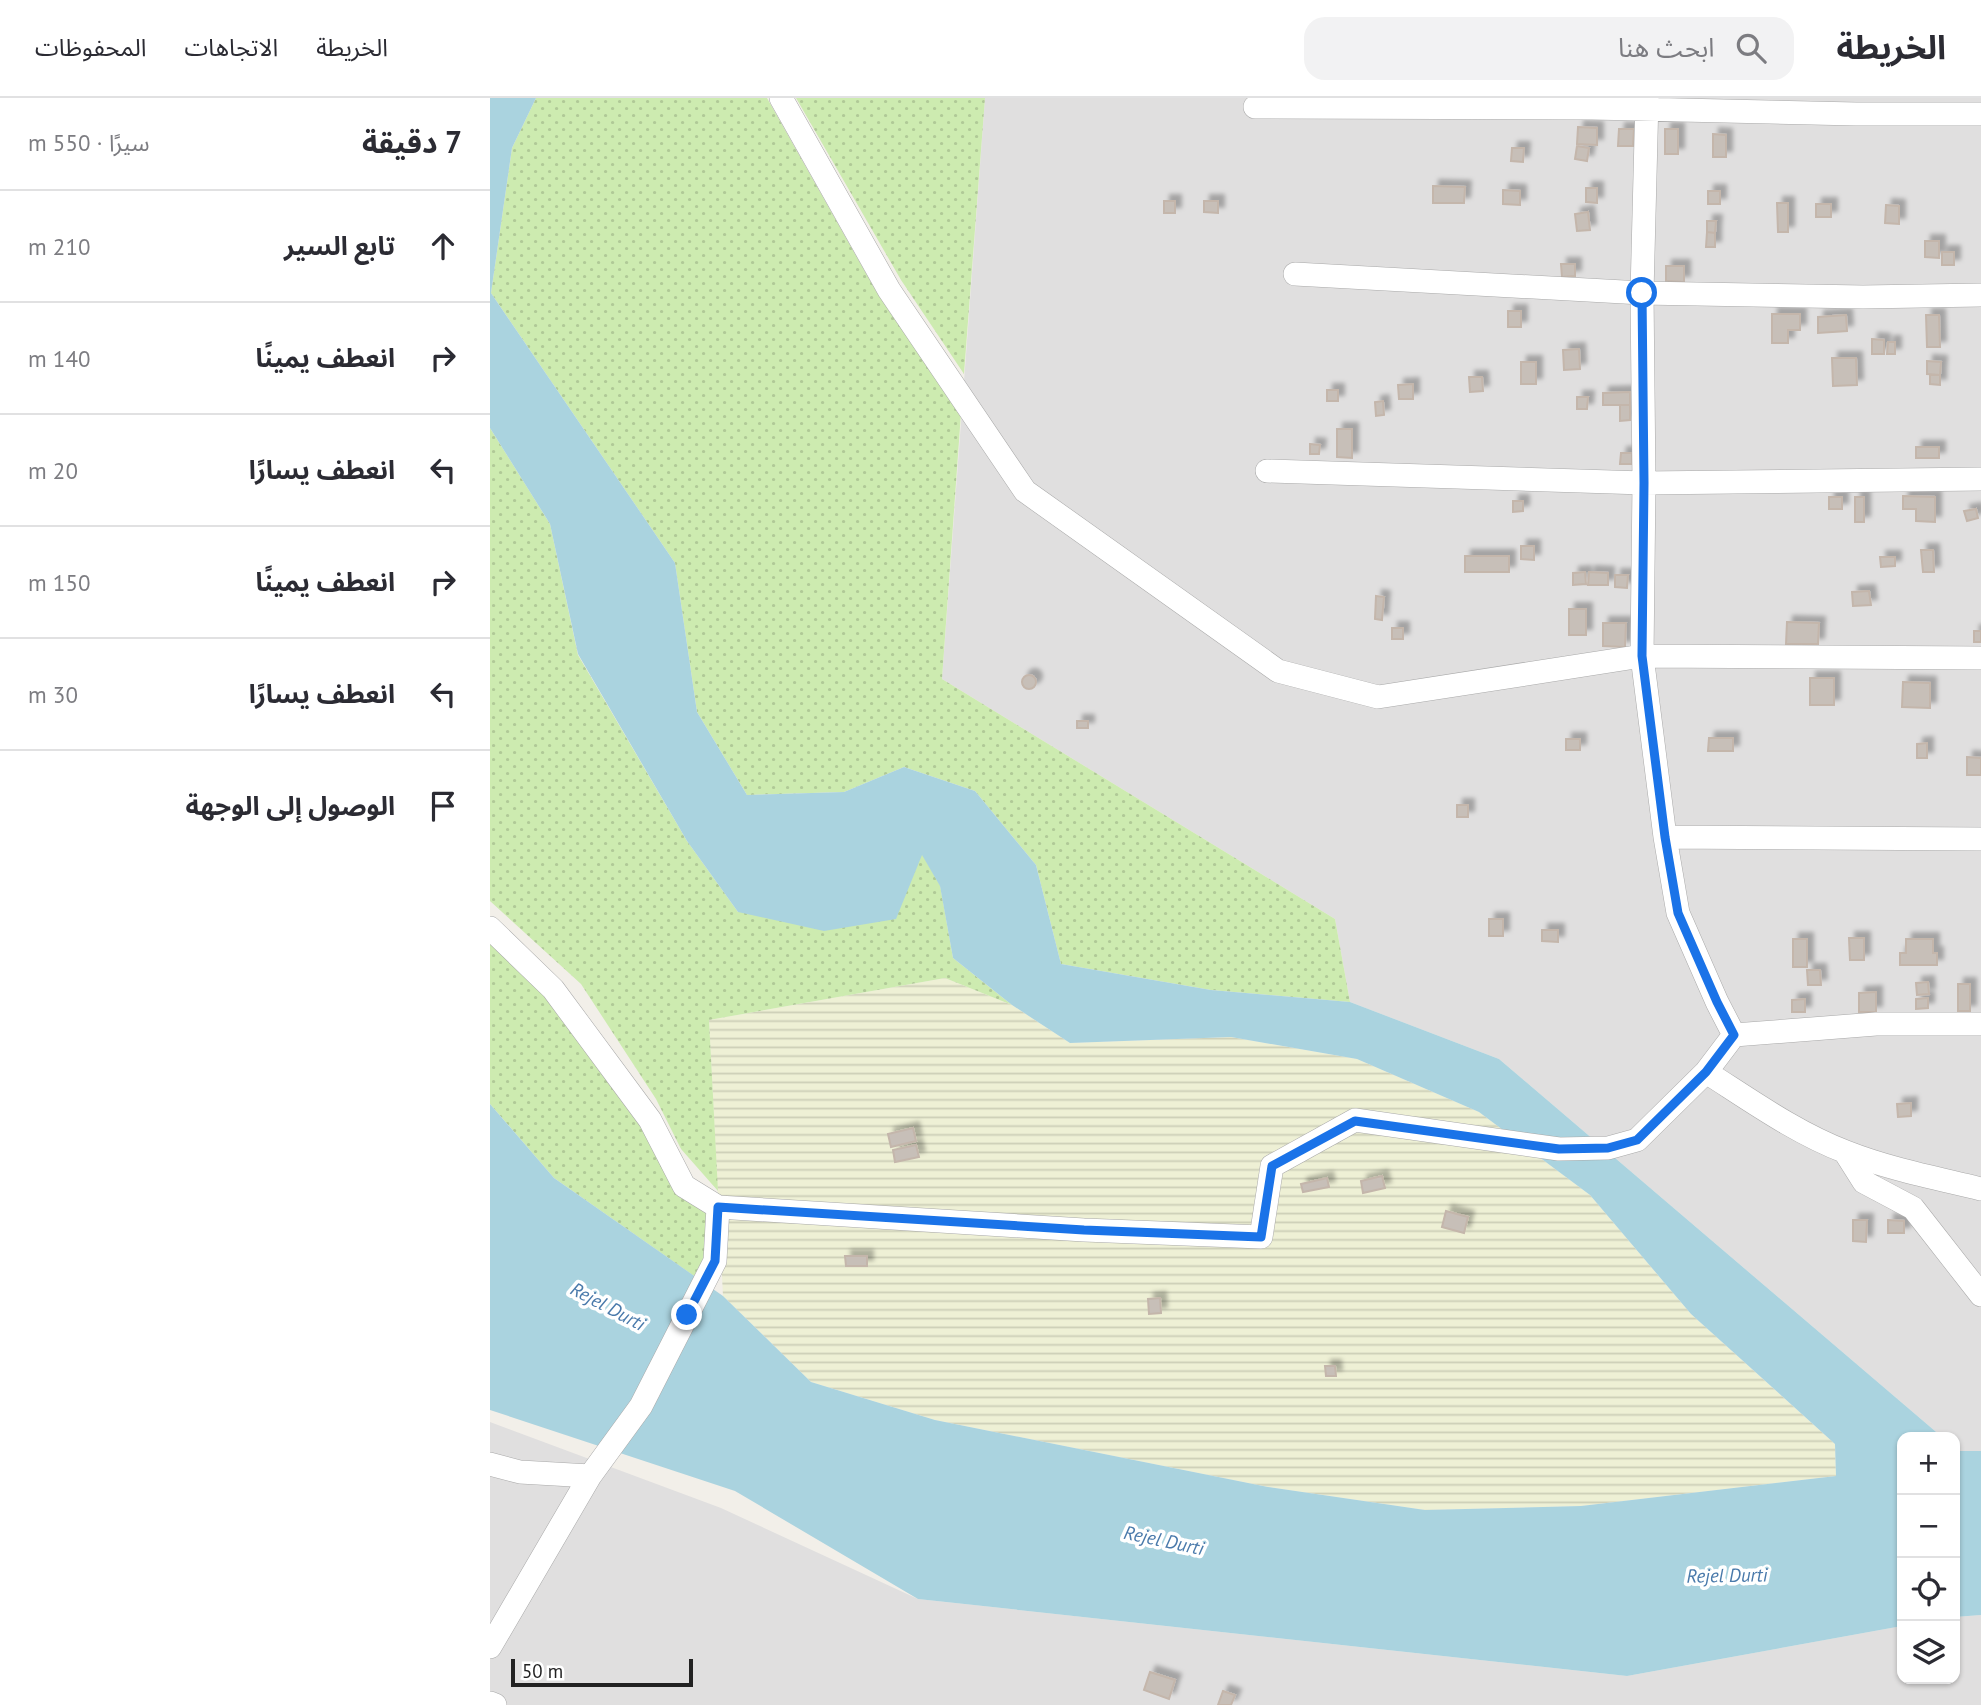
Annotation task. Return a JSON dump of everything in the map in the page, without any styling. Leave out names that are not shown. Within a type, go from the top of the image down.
[{"type":"street","points":[[781,98],[889,290],[1025,491],[1278,671],[1378,697],[1642,656],[1981,658]]},
{"type":"street","points":[[1255,107],[1647,104],[1856,114],[1981,114]]},
{"type":"street","points":[[1647,104],[1642,293],[1642,656],[1665,837],[1678,913],[1734,1035]]},
{"type":"street","points":[[1295,274],[1642,293],[1863,297],[1981,295]]},
{"type":"street","points":[[1267,471],[1644,483],[1981,479]]},
{"type":"street","points":[[1665,837],[1981,839]]},
{"type":"street","points":[[490,928],[553,989],[650,1121],[684,1186],[718,1207],[1070,1229],[1261,1237],[1272,1166],[1355,1121],[1559,1149],[1608,1148],[1637,1140],[1706,1072],[1734,1035],[1876,1024],[1981,1024]]},
{"type":"street","points":[[1706,1072],[1785,1122],[1845,1152],[1981,1189]]},
{"type":"street","points":[[1845,1152],[1864,1182],[1913,1208],[1981,1295]]},
{"type":"street","points":[[490,1647],[590,1476],[641,1406],[715,1261],[718,1207]]},
{"type":"street","points":[[490,1464],[520,1472],[590,1476]]},
{"type":"shaded area","points":[[985,98],[1981,98],[1981,1451],[1960,1451],[1960,1432],[1936,1432],[1499,1059],[1350,1002],[1335,919],[942,679]]},
{"type":"shaded area","points":[[490,1422],[721,1508],[918,1599],[1627,1676],[1897,1627],[1897,1684],[1960,1684],[1960,1617],[1981,1615],[1981,1705],[490,1705]]},
{"type":"green space","points":[[536,98],[767,98],[876,291],[961,413],[942,679],[1335,919],[1350,1002],[1211,990],[1061,964],[1036,865],[975,791],[904,767],[844,792],[747,795],[697,712],[675,563],[491,293],[512,148]]},
{"type":"green space","points":[[796,98],[985,98],[964,374],[901,280]]},
{"type":"green space","points":[[490,428],[550,524],[578,655],[687,841],[738,912],[922,854],[940,885],[953,958],[1012,1005],[945,978],[709,1020],[718,1191],[681,1149],[656,1099],[581,984],[490,901]]},
{"type":"green space","points":[[490,940],[547,995],[709,1211],[708,1259],[697,1278],[554,1178],[490,1104]]},
{"type":"green space","points":[[945,978],[1012,1005],[1070,1043],[1231,1037],[1357,1059],[1479,1112],[1590,1195],[1691,1314],[1835,1444],[1836,1476],[1581,1506],[1425,1510],[1268,1487],[935,1420],[811,1382],[723,1296],[709,1020]]},
{"type":"water","name":"Rejel Durti","points":[[490,98],[536,98],[512,148],[491,293],[675,563],[697,712],[747,795],[844,792],[904,767],[975,791],[1036,865],[1061,964],[1211,990],[1350,1002],[1499,1059],[1936,1432],[1897,1432],[1897,1627],[1627,1676],[918,1599],[735,1491],[490,1410],[490,1104],[554,1178],[723,1296],[811,1382],[935,1420],[1268,1487],[1425,1510],[1581,1506],[1836,1476],[1835,1444],[1691,1314],[1590,1195],[1479,1112],[1357,1059],[1231,1037],[1070,1043],[1012,1005],[953,958],[940,886],[922,855],[896,919],[824,931],[738,912],[687,841],[578,654],[550,524],[490,428]]},
{"type":"water","points":[[1960,1451],[1981,1451],[1981,1615],[1960,1617]]},
{"type":"building","points":[[1578,127],[1597,128],[1597,145],[1577,144]]},
{"type":"building","points":[[1619,129],[1634,129],[1633,146],[1618,146]]},
{"type":"building","points":[[1665,129],[1678,129],[1678,154],[1665,154]]},
{"type":"building","points":[[1713,134],[1726,135],[1726,157],[1713,157]]},
{"type":"building","points":[[1577,146],[1589,148],[1587,161],[1575,159]]},
{"type":"building","points":[[1512,148],[1524,148],[1523,162],[1511,161]]},
{"type":"building","points":[[1433,186],[1465,187],[1464,203],[1433,203]]},
{"type":"building","points":[[1586,188],[1597,188],[1597,203],[1586,202]]},
{"type":"building","points":[[1503,190],[1520,191],[1520,205],[1503,204]]},
{"type":"building","points":[[1708,191],[1720,191],[1720,204],[1708,204]]},
{"type":"building","points":[[1164,201],[1175,201],[1175,213],[1164,213]]},
{"type":"building","points":[[1204,201],[1218,201],[1218,213],[1204,212]]},
{"type":"building","points":[[1777,203],[1788,203],[1788,232],[1778,232]]},
{"type":"building","points":[[1816,204],[1831,204],[1831,217],[1816,217]]},
{"type":"building","points":[[1886,205],[1899,206],[1899,224],[1885,223]]},
{"type":"building","points":[[1588,212],[1590,230],[1577,231],[1575,214]]},
{"type":"building","points":[[1707,221],[1716,221],[1715,233],[1707,232]]},
{"type":"building","points":[[1707,232],[1715,233],[1715,247],[1706,247]]},
{"type":"building","points":[[1925,241],[1939,241],[1939,258],[1925,257]]},
{"type":"building","points":[[1942,252],[1954,252],[1954,265],[1942,265]]},
{"type":"building","points":[[1561,264],[1575,264],[1575,276],[1562,277]]},
{"type":"building","points":[[1666,266],[1684,266],[1684,282],[1666,281]]},
{"type":"building","points":[[1508,311],[1521,311],[1521,327],[1508,327]]},
{"type":"building","points":[[1772,314],[1800,314],[1800,330],[1788,330],[1788,343],[1772,343]]},
{"type":"building","points":[[1846,315],[1847,331],[1818,333],[1818,317]]},
{"type":"building","points":[[1926,315],[1939,315],[1940,347],[1927,347]]},
{"type":"building","points":[[1872,339],[1884,340],[1884,354],[1872,354]]},
{"type":"building","points":[[1888,342],[1895,342],[1895,354],[1887,354]]},
{"type":"building","points":[[1579,349],[1580,369],[1564,370],[1563,350]]},
{"type":"building","points":[[1832,358],[1856,358],[1857,385],[1833,386]]},
{"type":"building","points":[[1927,361],[1941,362],[1940,375],[1927,374]]},
{"type":"building","points":[[1521,362],[1536,362],[1536,384],[1521,384]]},
{"type":"building","points":[[1930,375],[1940,375],[1940,385],[1930,384]]},
{"type":"building","points":[[1469,377],[1482,377],[1483,391],[1470,392]]},
{"type":"building","points":[[1413,384],[1413,399],[1399,399],[1398,385]]},
{"type":"building","points":[[1327,390],[1338,390],[1338,401],[1327,401]]},
{"type":"building","points":[[1630,392],[1630,405],[1603,405],[1603,393]]},
{"type":"building","points":[[1577,397],[1588,397],[1587,409],[1577,409]]},
{"type":"building","points":[[1383,401],[1384,415],[1376,416],[1375,402]]},
{"type":"building","points":[[1620,405],[1630,405],[1630,420],[1620,421]]},
{"type":"building","points":[[1337,429],[1352,429],[1352,458],[1337,457]]},
{"type":"building","points":[[1310,444],[1320,445],[1319,454],[1310,454]]},
{"type":"building","points":[[1916,447],[1939,447],[1939,458],[1916,458]]},
{"type":"building","points":[[1621,453],[1632,453],[1632,464],[1620,464]]},
{"type":"building","points":[[1903,496],[1935,497],[1935,522],[1916,521],[1916,509],[1903,509]]},
{"type":"building","points":[[1829,497],[1842,497],[1842,509],[1829,509]]},
{"type":"building","points":[[1855,497],[1864,497],[1864,522],[1855,522]]},
{"type":"building","points":[[1513,501],[1523,501],[1523,511],[1513,512]]},
{"type":"building","points":[[1976,509],[1978,518],[1967,521],[1964,511]]},
{"type":"building","points":[[1521,546],[1534,546],[1534,560],[1521,559]]},
{"type":"building","points":[[1921,550],[1933,550],[1934,572],[1923,572]]},
{"type":"building","points":[[1465,556],[1509,556],[1509,572],[1465,572]]},
{"type":"building","points":[[1880,557],[1895,557],[1895,566],[1881,567]]},
{"type":"building","points":[[1585,572],[1586,584],[1573,585],[1573,573]]},
{"type":"building","points":[[1589,572],[1608,573],[1608,585],[1588,585]]},
{"type":"building","points":[[1615,575],[1628,575],[1627,588],[1615,587]]},
{"type":"building","points":[[1869,591],[1871,605],[1853,606],[1852,592]]},
{"type":"building","points":[[1376,596],[1384,597],[1382,620],[1375,619]]},
{"type":"building","points":[[1569,609],[1586,609],[1586,635],[1569,635]]},
{"type":"building","points":[[1787,622],[1819,623],[1818,644],[1786,644]]},
{"type":"building","points":[[1603,623],[1626,623],[1625,647],[1603,646]]},
{"type":"building","points":[[1392,628],[1403,628],[1403,639],[1392,639]]},
{"type":"building","points":[[1974,631],[1981,631],[1981,642],[1974,642]]},
{"type":"building","points":[[1029,675],[1034,677],[1034,687],[1029,689],[1024,687],[1022,682],[1024,677]]},
{"type":"building","points":[[1810,678],[1834,678],[1834,705],[1810,705]]},
{"type":"building","points":[[1903,682],[1930,683],[1930,708],[1902,707]]},
{"type":"building","points":[[1077,721],[1088,721],[1088,728],[1077,728]]},
{"type":"building","points":[[1709,738],[1733,738],[1733,751],[1708,751]]},
{"type":"building","points":[[1566,739],[1580,739],[1580,750],[1566,750]]},
{"type":"building","points":[[1927,743],[1927,758],[1917,758],[1917,744]]},
{"type":"building","points":[[1967,757],[1981,758],[1981,775],[1967,775]]},
{"type":"building","points":[[1457,805],[1468,805],[1468,817],[1457,817]]},
{"type":"building","points":[[1489,919],[1503,919],[1503,936],[1489,936]]},
{"type":"building","points":[[1542,930],[1558,930],[1558,942],[1542,941]]},
{"type":"building","points":[[1849,938],[1864,938],[1864,960],[1850,960]]},
{"type":"building","points":[[1793,939],[1807,939],[1807,967],[1793,967]]},
{"type":"building","points":[[1906,939],[1933,939],[1933,953],[1937,953],[1937,965],[1900,965],[1900,953],[1906,953]]},
{"type":"building","points":[[1807,970],[1820,970],[1821,985],[1808,985]]},
{"type":"building","points":[[1928,982],[1929,994],[1917,995],[1916,983]]},
{"type":"building","points":[[1958,984],[1970,984],[1970,1011],[1958,1011]]},
{"type":"building","points":[[1876,992],[1876,1012],[1859,1012],[1859,993]]},
{"type":"building","points":[[1928,998],[1928,1008],[1916,1009],[1916,999]]},
{"type":"building","points":[[1805,999],[1805,1012],[1792,1012],[1792,1000]]},
{"type":"building","points":[[1911,1103],[1911,1116],[1898,1117],[1897,1104]]},
{"type":"building","points":[[913,1128],[916,1141],[891,1147],[888,1134]]},
{"type":"building","points":[[916,1145],[919,1157],[895,1162],[893,1150]]},
{"type":"building","points":[[1382,1176],[1385,1188],[1363,1193],[1361,1181]]},
{"type":"building","points":[[1327,1178],[1329,1187],[1303,1192],[1301,1184]]},
{"type":"building","points":[[1446,1211],[1468,1217],[1464,1233],[1442,1227]]},
{"type":"building","points":[[1853,1220],[1867,1220],[1866,1242],[1853,1241]]},
{"type":"building","points":[[1888,1220],[1904,1221],[1904,1233],[1888,1233]]},
{"type":"building","points":[[845,1256],[867,1256],[867,1266],[846,1266]]},
{"type":"building","points":[[1160,1298],[1161,1313],[1149,1314],[1148,1299]]},
{"type":"building","points":[[1325,1366],[1335,1366],[1336,1376],[1326,1376]]},
{"type":"building","points":[[1150,1672],[1175,1680],[1169,1699],[1144,1690]]},
{"type":"building","points":[[1223,1691],[1235,1695],[1231,1705],[1218,1705]]},
{"type":"route","points":[[687,1315],[715,1261],[718,1207],[1084,1230],[1261,1237],[1272,1166],[1355,1121],[1559,1149],[1608,1148],[1637,1140],[1706,1072],[1734,1035],[1678,913],[1665,837],[1642,656],[1642,293]]}]
